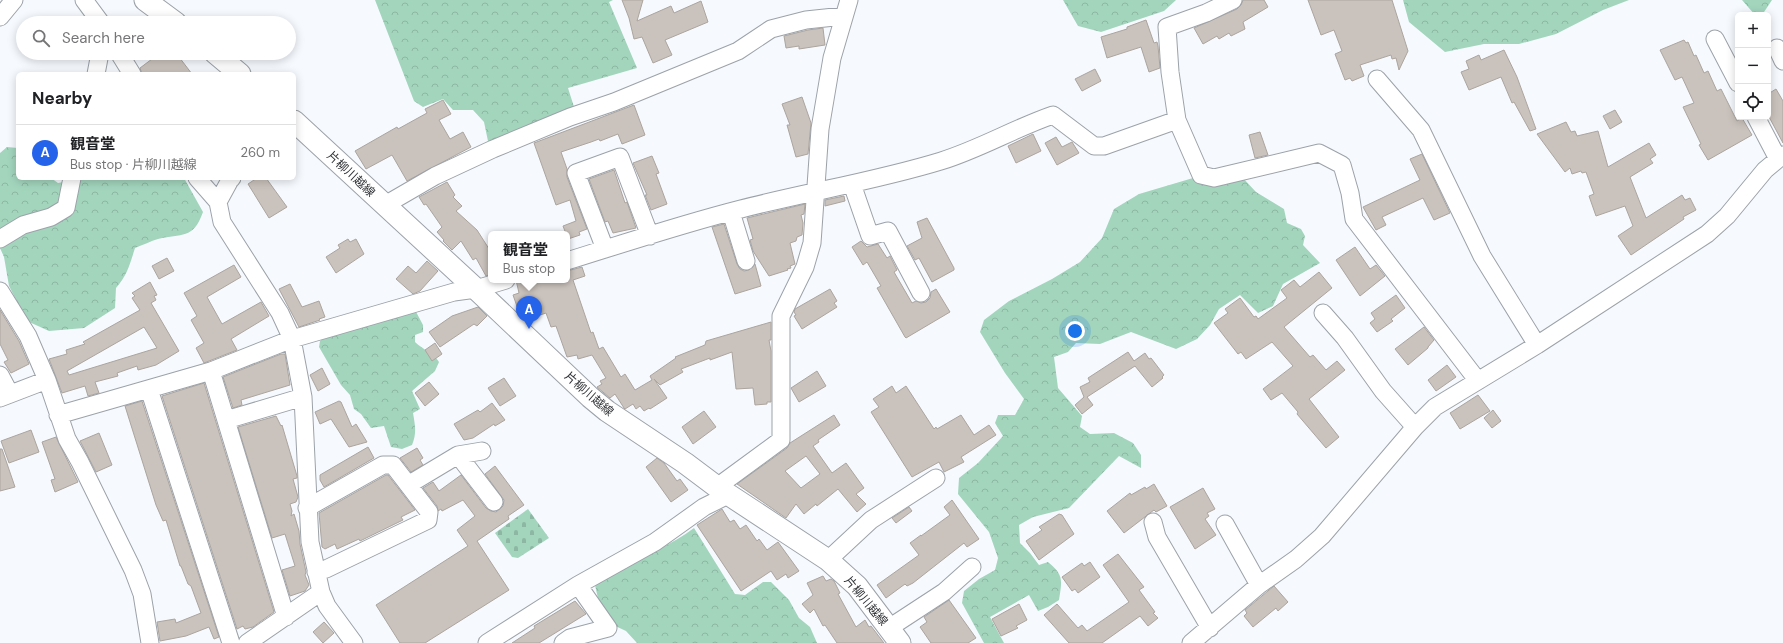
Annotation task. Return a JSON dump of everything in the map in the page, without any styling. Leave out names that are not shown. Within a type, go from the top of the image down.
[{"type":"main road","points":[[145,0],[167,16]]},
{"type":"main road","points":[[223,60],[238,72]]},
{"type":"main road","name":"片柳川越線","points":[[296,127],[385,205],[590,397],[607,411],[722,491],[828,560],[857,586],[895,636]]},
{"type":"street","points":[[0,17],[14,0]]},
{"type":"street","points":[[84,0],[96,16]]},
{"type":"street","points":[[1233,0],[1206,14],[1167,27],[1170,72],[1177,120],[1201,175],[1214,178],[1319,153],[1342,165],[1350,193],[1354,219],[1478,381]]},
{"type":"street","points":[[487,643],[578,585],[655,542],[704,507],[781,440],[781,316],[805,267],[812,242],[820,129],[832,58],[846,8]]},
{"type":"street","points":[[385,205],[435,176],[485,152],[614,102],[738,51],[771,29],[846,8]]},
{"type":"street","points":[[1715,39],[1735,77]]},
{"type":"street","points":[[96,72],[99,60]]},
{"type":"street","points":[[124,60],[131,72]]},
{"type":"street","points":[[1377,79],[1421,130],[1482,256],[1537,345]]},
{"type":"street","points":[[570,260],[731,212],[816,191],[852,184],[941,161],[993,141],[1028,124],[1053,115],[1094,146],[1104,146],[1177,120]]},
{"type":"street","points":[[1191,643],[1259,585],[1296,559],[1322,536],[1415,427],[1435,408],[1537,345],[1707,234],[1727,216],[1765,170],[1780,157],[1758,120]]},
{"type":"street","points":[[605,250],[576,173],[620,157],[650,236]]},
{"type":"street","points":[[0,239],[23,226],[51,217],[66,208],[72,180]]},
{"type":"street","points":[[199,180],[218,202],[222,222],[280,313],[292,339],[303,397],[307,508],[310,542],[316,572],[321,592],[327,606],[354,643]]},
{"type":"street","points":[[218,202],[230,180]]},
{"type":"street","points":[[852,184],[870,236],[888,231],[921,292]]},
{"type":"street","points":[[731,212],[746,260]]},
{"type":"street","points":[[58,415],[211,370],[292,339],[454,292],[476,289],[496,283]]},
{"type":"street","points":[[0,291],[28,336],[47,380],[67,439],[80,462],[133,570],[142,594],[150,643]]},
{"type":"street","points":[[1323,313],[1345,338],[1383,391],[1415,427]]},
{"type":"street","points":[[211,370],[286,616]]},
{"type":"street","points":[[0,375],[5,396],[47,380]]},
{"type":"street","points":[[149,389],[231,643]]},
{"type":"street","points":[[226,420],[303,397]]},
{"type":"street","points":[[408,484],[458,455],[482,451]]},
{"type":"street","points":[[458,455],[494,502]]},
{"type":"street","points":[[307,508],[383,465],[393,465],[429,512],[428,520],[326,569],[316,572]]},
{"type":"street","points":[[828,560],[871,520],[936,478]]},
{"type":"street","points":[[1153,522],[1156,537],[1210,628]]},
{"type":"street","points":[[1225,524],[1259,585]]},
{"type":"street","points":[[895,636],[972,567]]},
{"type":"street","points":[[563,643],[570,638],[608,628],[578,585]]},
{"type":"street","points":[[248,643],[321,592]]},
{"type":"green space","points":[[375,0],[613,0],[609,2],[637,68],[568,88],[575,110],[489,146],[484,122],[473,110],[453,110],[443,99],[423,107],[414,101]]},
{"type":"green space","points":[[1063,0],[1176,0],[1164,11],[1101,32],[1078,26]]},
{"type":"green space","points":[[1403,0],[1629,0],[1603,10],[1556,34],[1519,44],[1484,44],[1445,52],[1409,22]]},
{"type":"green space","points":[[1742,0],[1772,0],[1764,12],[1752,12]]},
{"type":"green space","points":[[7,147],[16,148],[16,180],[54,180],[58,183],[74,180],[185,180],[203,212],[195,227],[186,234],[158,239],[135,248],[126,274],[116,288],[115,308],[84,328],[49,331],[27,321],[9,286],[4,257],[0,248],[0,153]]},
{"type":"green space","points":[[1242,177],[1256,192],[1284,209],[1287,223],[1301,229],[1305,236],[1303,245],[1320,263],[1283,284],[1273,306],[1258,313],[1240,295],[1219,309],[1210,325],[1197,339],[1176,349],[1131,332],[1100,344],[1076,343],[1068,352],[1054,357],[1058,388],[1082,416],[1080,427],[1090,434],[1114,433],[1133,443],[1141,455],[1141,468],[1119,456],[1069,508],[1033,517],[1019,525],[1020,543],[1039,565],[1048,562],[1059,574],[1061,578],[1061,587],[1059,600],[1038,611],[1029,595],[990,617],[1004,643],[984,643],[962,603],[964,591],[979,579],[995,570],[998,558],[989,532],[958,494],[959,478],[978,463],[1003,436],[995,423],[998,415],[1015,415],[1024,399],[1005,373],[980,332],[984,320],[1009,301],[1052,279],[1080,262],[1102,238],[1114,209],[1139,194],[1193,178],[1218,183]]},
{"type":"green space","points":[[414,308],[423,325],[423,332],[415,335],[415,342],[434,356],[439,362],[435,371],[412,391],[420,409],[413,413],[415,425],[414,441],[412,445],[402,449],[391,447],[384,426],[371,428],[361,414],[354,409],[350,395],[341,385],[319,347],[320,341],[331,332]]},
{"type":"green space","points":[[528,509],[549,538],[518,558],[512,557],[495,533]]},
{"type":"green space","points":[[694,528],[735,594],[745,595],[763,582],[771,582],[789,600],[799,618],[810,627],[817,643],[637,643],[626,631],[611,624],[599,603],[595,585],[621,568],[668,544]]},
{"type":"building","points":[[622,0],[643,0],[637,21],[671,6],[674,13],[701,1],[708,22],[665,40],[672,55],[653,63],[642,37],[634,39],[629,18]]},
{"type":"building","points":[[1243,0],[1264,0],[1268,7],[1243,22],[1245,29],[1231,36],[1229,33],[1219,39],[1217,36],[1203,44],[1194,28],[1237,9]]},
{"type":"building","points":[[1308,0],[1392,0],[1408,51],[1399,70],[1396,58],[1392,59],[1391,55],[1360,65],[1364,76],[1352,81],[1350,78],[1345,80],[1335,54],[1342,51],[1334,30],[1321,35]]},
{"type":"building","points":[[1146,20],[1154,43],[1157,42],[1160,68],[1149,72],[1141,47],[1107,58],[1101,37],[1127,29],[1127,27]]},
{"type":"building","points":[[823,28],[825,45],[799,49],[799,46],[786,48],[784,36]]},
{"type":"building","points":[[1684,40],[1686,43],[1688,42],[1704,73],[1708,71],[1717,91],[1721,89],[1735,117],[1735,120],[1743,120],[1752,135],[1708,160],[1699,145],[1701,144],[1683,107],[1694,103],[1682,77],[1675,80],[1660,50]]},
{"type":"building","points":[[1504,50],[1517,77],[1536,129],[1530,131],[1514,102],[1512,103],[1501,77],[1469,90],[1461,72],[1469,69],[1466,61],[1479,55],[1481,60]]},
{"type":"building","points":[[151,60],[181,60],[190,72],[141,72],[140,68]]},
{"type":"building","points":[[1095,69],[1101,81],[1082,91],[1075,79]]},
{"type":"building","points":[[1776,89],[1783,101],[1783,143],[1771,120],[1771,92]]},
{"type":"building","points":[[802,97],[811,123],[808,154],[796,157],[787,125],[790,125],[782,104]]},
{"type":"building","points":[[443,100],[451,114],[439,120],[450,139],[463,132],[471,147],[407,181],[392,155],[366,169],[355,151],[397,127],[398,129],[427,113],[425,109]]},
{"type":"building","points":[[634,105],[645,135],[622,144],[618,134],[600,141],[599,139],[561,152],[567,169],[567,177],[587,229],[579,232],[580,235],[570,238],[570,231],[565,231],[563,226],[576,221],[570,200],[556,205],[534,143]]},
{"type":"building","points":[[1615,110],[1622,122],[1610,129],[1603,116]]},
{"type":"building","points":[[1566,122],[1571,132],[1575,131],[1577,136],[1598,131],[1608,167],[1649,143],[1656,155],[1650,159],[1653,163],[1630,177],[1646,218],[1682,195],[1685,200],[1690,198],[1696,210],[1683,217],[1684,219],[1631,255],[1618,236],[1633,226],[1625,206],[1596,216],[1589,196],[1594,194],[1586,172],[1582,173],[1581,171],[1572,174],[1570,168],[1565,172],[1537,134]]},
{"type":"building","points":[[1260,132],[1268,155],[1255,158],[1249,135]]},
{"type":"building","points":[[1033,134],[1041,151],[1016,163],[1008,146]]},
{"type":"building","points":[[1056,137],[1062,147],[1072,142],[1079,153],[1057,165],[1045,143]]},
{"type":"building","points":[[1422,154],[1450,213],[1434,220],[1423,198],[1382,217],[1386,225],[1376,230],[1363,207],[1420,180],[1410,159]]},
{"type":"building","points":[[652,156],[659,173],[656,174],[667,204],[651,210],[645,195],[647,195],[633,163]]},
{"type":"building","points":[[614,170],[625,203],[627,202],[636,228],[613,233],[608,221],[605,222],[589,179]]},
{"type":"building","points":[[254,180],[267,180],[287,207],[269,218],[248,184]]},
{"type":"building","points":[[447,182],[455,195],[453,197],[462,206],[456,211],[477,230],[488,247],[488,275],[486,276],[476,258],[473,260],[461,241],[452,250],[443,241],[444,240],[437,232],[442,227],[426,204],[424,205],[419,197]]},
{"type":"building","points":[[844,196],[845,201],[825,206],[825,200]]},
{"type":"building","points":[[805,204],[804,214],[801,215],[803,223],[802,235],[797,237],[796,241],[790,243],[795,264],[790,266],[791,268],[787,269],[788,270],[769,276],[753,251],[750,240],[753,239],[747,218]]},
{"type":"building","points":[[927,218],[954,268],[954,270],[932,282],[919,258],[915,260],[907,246],[922,238],[917,222]]},
{"type":"building","points":[[724,224],[737,264],[740,269],[744,271],[749,270],[755,264],[761,286],[735,294],[712,227]]},
{"type":"building","points":[[348,239],[350,242],[356,239],[364,254],[336,273],[326,257],[340,248],[338,245]]},
{"type":"building","points":[[861,241],[867,247],[878,244],[887,258],[890,256],[897,270],[894,272],[912,303],[916,301],[921,303],[926,302],[930,298],[931,292],[936,289],[950,312],[906,338],[877,288],[881,286],[867,262],[863,265],[852,247]]},
{"type":"building","points":[[1355,247],[1370,269],[1376,265],[1385,276],[1360,296],[1336,260]]},
{"type":"building","points":[[167,258],[174,271],[159,279],[152,266]]},
{"type":"building","points":[[427,261],[438,271],[420,291],[413,294],[396,279],[408,266],[416,273]]},
{"type":"building","points":[[234,265],[241,277],[207,297],[222,324],[261,302],[269,316],[231,339],[237,350],[204,363],[196,348],[204,343],[191,320],[197,316],[184,293]]},
{"type":"building","points":[[582,267],[585,276],[573,280],[591,333],[593,332],[599,349],[603,347],[621,377],[625,374],[635,390],[652,380],[650,376],[676,358],[675,357],[705,345],[706,341],[771,322],[771,340],[769,340],[771,351],[771,402],[767,402],[767,404],[755,405],[753,388],[736,389],[732,352],[710,360],[710,358],[681,369],[683,372],[660,385],[654,379],[667,398],[650,409],[649,408],[644,411],[640,406],[636,409],[633,404],[625,409],[615,394],[610,398],[597,387],[602,384],[600,381],[606,378],[592,355],[578,359],[577,355],[567,357],[556,326],[551,327],[546,313],[528,319],[525,310],[519,312],[513,295],[519,293],[517,283],[570,283],[570,270]]},
{"type":"building","points":[[1319,272],[1332,288],[1284,327],[1310,357],[1313,355],[1326,370],[1337,361],[1345,370],[1309,399],[1339,437],[1326,448],[1297,414],[1298,412],[1282,393],[1271,400],[1263,389],[1293,366],[1272,342],[1246,359],[1241,352],[1238,354],[1214,323],[1228,313],[1225,309],[1240,298],[1254,317],[1256,316],[1258,319],[1287,298],[1281,290],[1294,280],[1300,287]]},
{"type":"building","points":[[150,282],[157,295],[154,296],[156,300],[151,303],[179,351],[156,365],[138,370],[137,366],[117,373],[118,376],[95,382],[99,393],[88,396],[85,386],[62,393],[49,359],[67,354],[66,350],[85,344],[83,342],[140,310],[132,298],[135,296],[132,293]],"holes":[[[144,327],[157,348],[69,375],[67,371]]]},
{"type":"building","points":[[290,284],[302,307],[319,301],[325,317],[299,327],[279,289]]},
{"type":"building","points":[[830,289],[837,301],[834,303],[837,307],[802,329],[794,316],[796,315],[794,312],[795,309]]},
{"type":"building","points":[[1396,295],[1405,308],[1391,319],[1393,321],[1377,332],[1370,323],[1375,319],[1371,313]]},
{"type":"building","points":[[478,307],[487,316],[477,326],[474,324],[440,347],[429,332],[452,316]]},
{"type":"building","points":[[0,310],[19,341],[29,364],[11,373],[4,362],[8,360],[0,344]]},
{"type":"building","points":[[1424,327],[1434,340],[1428,348],[1408,365],[1395,349]]},
{"type":"building","points":[[435,343],[442,354],[432,361],[425,350]]},
{"type":"building","points":[[1128,352],[1134,361],[1145,353],[1149,359],[1151,358],[1164,375],[1162,377],[1163,378],[1152,387],[1135,366],[1087,397],[1093,405],[1082,414],[1075,405],[1084,397],[1080,387],[1090,382],[1088,378]]},
{"type":"building","points":[[281,354],[285,354],[290,385],[241,400],[242,405],[233,408],[223,377]]},
{"type":"building","points":[[1447,365],[1456,377],[1436,391],[1428,380]]},
{"type":"building","points":[[322,368],[330,384],[318,391],[310,375]]},
{"type":"building","points":[[817,371],[826,386],[799,402],[791,388]]},
{"type":"building","points":[[504,378],[516,396],[500,406],[488,388]]},
{"type":"building","points":[[429,382],[439,394],[425,406],[415,393]]},
{"type":"building","points":[[204,383],[274,612],[253,627],[245,629],[243,626],[237,629],[162,396]]},
{"type":"building","points":[[892,386],[896,393],[906,386],[934,429],[936,427],[937,429],[961,415],[974,435],[989,425],[996,435],[961,457],[964,462],[944,472],[939,462],[912,477],[871,412],[879,407],[873,399]]},
{"type":"building","points":[[1478,395],[1490,411],[1460,429],[1450,413]]},
{"type":"building","points":[[142,401],[219,637],[214,639],[209,627],[186,636],[160,641],[157,622],[175,619],[176,623],[201,613],[191,586],[188,584],[180,566],[166,520],[163,521],[156,505],[125,406]]},
{"type":"building","points":[[339,401],[341,402],[352,427],[356,424],[367,442],[349,447],[331,419],[320,424],[315,412]]},
{"type":"building","points":[[492,403],[505,420],[495,426],[494,424],[473,438],[464,440],[454,424],[478,410],[480,412]]},
{"type":"building","points":[[1493,410],[1501,421],[1492,428],[1484,418]]},
{"type":"building","points":[[704,411],[716,427],[693,444],[682,427]]},
{"type":"building","points":[[834,415],[840,425],[818,440],[819,442],[813,446],[832,473],[846,463],[864,488],[856,494],[866,504],[857,512],[838,489],[817,506],[816,504],[804,514],[796,504],[786,518],[737,484],[787,448],[790,443]],"holes":[[[806,456],[820,474],[801,488],[785,471]]]},
{"type":"building","points":[[276,416],[281,426],[282,425],[297,476],[297,478],[293,479],[298,497],[296,502],[290,504],[292,511],[291,516],[294,514],[299,531],[300,544],[306,572],[305,575],[309,585],[305,591],[290,596],[282,570],[295,566],[285,534],[272,538],[238,427]]},
{"type":"building","points":[[31,430],[39,452],[9,463],[1,441]]},
{"type":"building","points":[[99,433],[112,465],[96,472],[80,441]]},
{"type":"building","points":[[56,437],[78,482],[55,492],[51,480],[55,479],[42,442]]},
{"type":"building","points":[[368,447],[374,458],[324,487],[320,480],[320,475]]},
{"type":"building","points":[[417,448],[423,458],[420,460],[423,465],[411,472],[400,458]]},
{"type":"building","points":[[0,449],[2,449],[15,487],[0,491]]},
{"type":"building","points":[[657,458],[664,463],[677,481],[680,479],[688,490],[671,502],[646,467]]},
{"type":"building","points":[[495,466],[524,505],[508,516],[509,519],[477,541],[509,590],[425,643],[400,643],[376,605],[468,546],[457,530],[475,516],[463,500],[442,511],[441,509],[438,511],[437,506],[423,488],[433,482],[439,491],[461,475],[486,508],[496,512],[503,506],[504,500],[485,474]]},
{"type":"building","points":[[388,475],[415,510],[401,517],[403,520],[360,541],[359,539],[337,549],[335,544],[325,549],[322,547],[319,513]]},
{"type":"building","points":[[1154,484],[1167,506],[1156,512],[1154,510],[1124,533],[1107,511],[1130,493],[1131,495]]},
{"type":"building","points":[[1203,488],[1215,509],[1207,513],[1209,516],[1205,519],[1216,535],[1195,549],[1170,507]]},
{"type":"building","points":[[952,500],[979,539],[967,547],[964,543],[913,583],[907,586],[905,584],[886,598],[877,585],[919,555],[910,543],[950,515],[944,507]]},
{"type":"building","points":[[909,507],[912,511],[896,523],[892,518]]},
{"type":"building","points":[[722,509],[730,522],[734,520],[740,529],[746,525],[757,541],[759,539],[767,550],[778,542],[799,571],[788,578],[786,574],[777,580],[771,571],[741,591],[697,525]]},
{"type":"building","points":[[1059,514],[1062,515],[1074,534],[1039,560],[1026,541],[1042,530],[1039,527]]},
{"type":"building","points":[[1118,554],[1144,587],[1139,590],[1155,612],[1153,613],[1158,618],[1148,626],[1140,616],[1102,643],[1069,643],[1044,615],[1057,604],[1078,628],[1082,625],[1087,631],[1129,602],[1103,565]]},
{"type":"building","points":[[1090,562],[1100,577],[1078,593],[1075,589],[1072,591],[1062,577],[1082,563],[1084,566]]},
{"type":"building","points":[[823,576],[826,581],[831,579],[834,581],[840,593],[838,594],[856,627],[865,620],[869,627],[871,626],[884,643],[837,643],[825,625],[823,626],[814,609],[810,613],[802,604],[813,595],[807,583]]},
{"type":"building","points":[[1274,586],[1288,602],[1278,611],[1276,608],[1253,627],[1244,616],[1247,613],[1245,610]]},
{"type":"building","points":[[949,600],[976,638],[968,643],[931,643],[920,627],[927,622],[924,617]]},
{"type":"building","points":[[575,601],[586,614],[539,643],[512,643],[535,628],[534,626]]},
{"type":"building","points":[[1019,604],[1027,620],[1016,626],[1018,628],[1001,636],[992,619]]},
{"type":"building","points":[[324,622],[334,633],[323,643],[313,632]]},
{"type":"place","name":"観音堂","points":[[529,329]]}]
